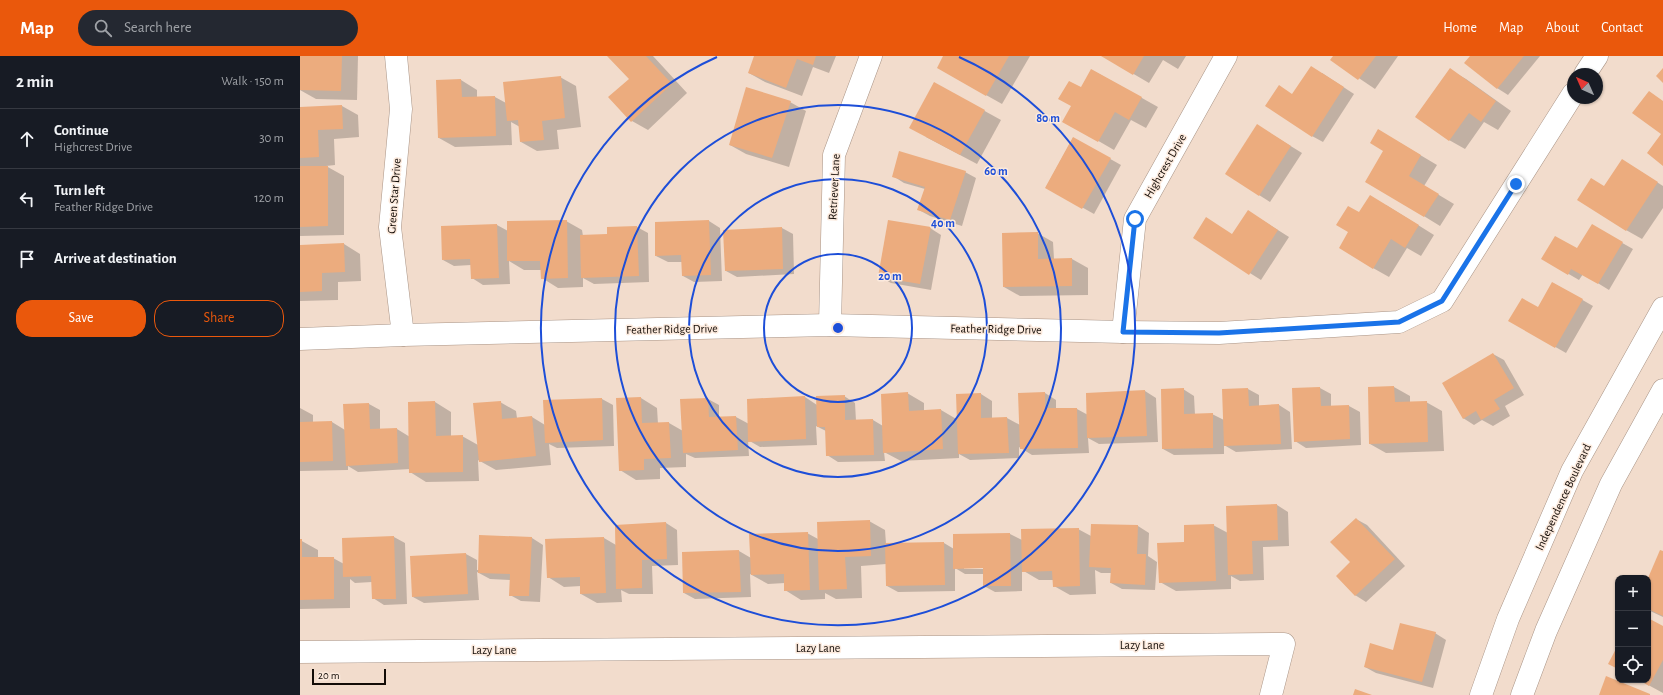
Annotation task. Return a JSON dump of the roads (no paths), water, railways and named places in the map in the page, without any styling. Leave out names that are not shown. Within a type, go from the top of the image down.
[{"type":"street","name":"Green Star Drive","points":[[396,56],[402,109],[390,228],[403,335]]},
{"type":"street","name":"Retriever Lane","points":[[830,325],[834,155],[872,56]]},
{"type":"street","name":"Highcrest Drive","points":[[1123,332],[1135,219],[1226,56]]},
{"type":"street","points":[[1589,68],[1597,56]]},
{"type":"street","name":"Feather Ridge Drive","points":[[300,339],[403,335],[830,325],[1219,333],[1399,322],[1442,301],[1567,103]]},
{"type":"street","name":"Independence Boulevard","points":[[1480,695],[1508,619],[1572,471],[1660,319]]},
{"type":"street","points":[[1522,695],[1546,631],[1612,484],[1663,390]]},
{"type":"street","name":"Lazy Lane","points":[[300,652],[1284,644],[1271,695]]}]
